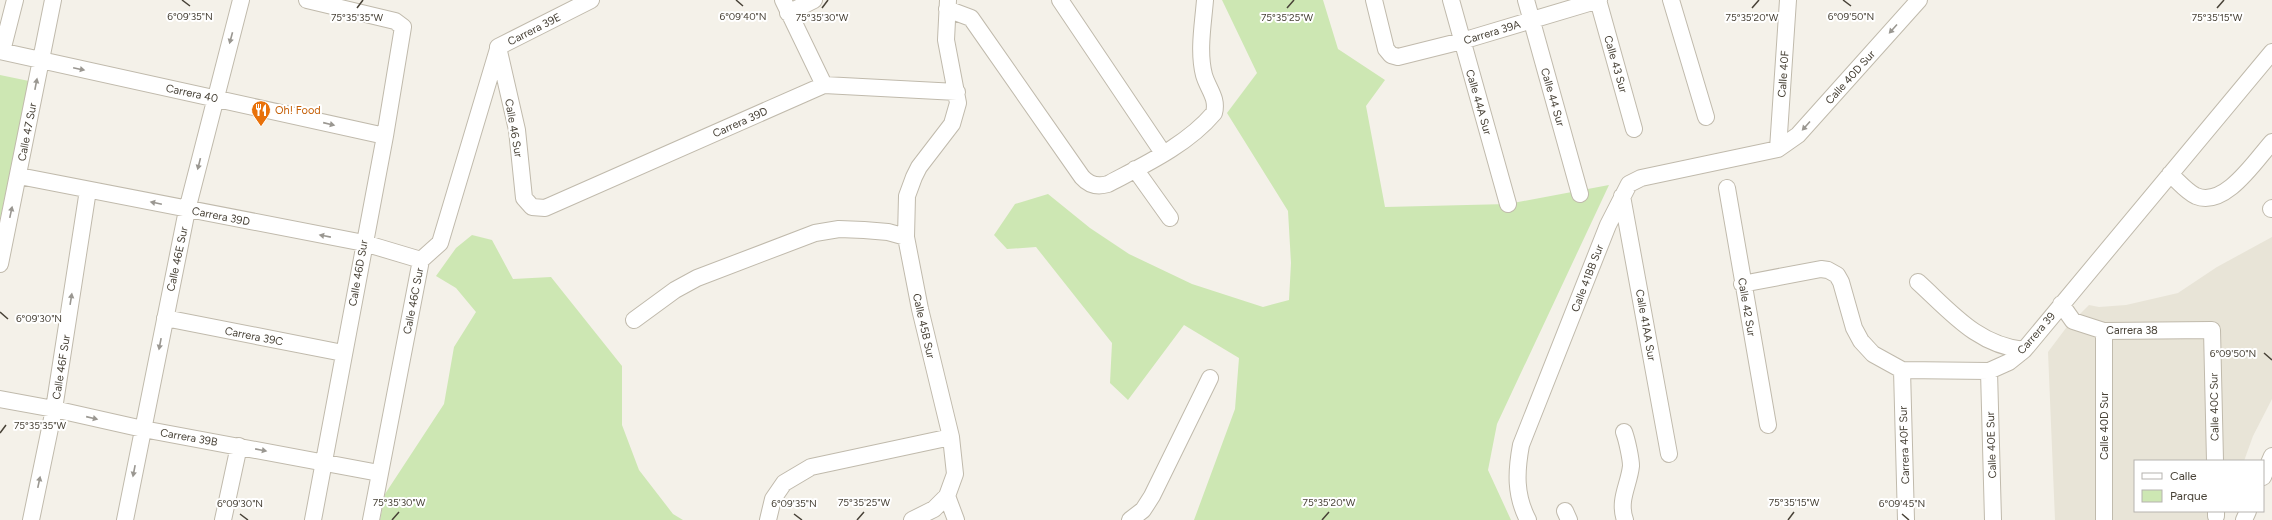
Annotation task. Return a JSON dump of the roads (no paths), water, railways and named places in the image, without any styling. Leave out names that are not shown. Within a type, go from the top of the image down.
[{"type":"street","points":[[1,51],[15,0]]},
{"type":"street","name":"Calle 47 Sur","points":[[0,264],[19,176],[53,0]]},
{"type":"street","name":"Calle 46E Sur","points":[[125,520],[187,210],[241,0]]},
{"type":"street","points":[[307,0],[340,3]]},
{"type":"street","name":"Carrera 39E","points":[[498,47],[591,0]]},
{"type":"street","points":[[814,0],[785,6],[824,85]]},
{"type":"street","points":[[1060,0],[1163,153]]},
{"type":"street","points":[[957,92],[946,40],[948,5],[971,18],[977,24],[1086,181],[1096,186],[1104,185],[1163,153],[1192,134],[1211,117],[1215,108],[1215,100],[1204,76],[1201,59],[1205,0]]},
{"type":"street","name":"Carrera 39A","points":[[1374,0],[1386,49],[1391,55],[1398,57],[1462,42],[1599,0]]},
{"type":"street","name":"Calle 44A Sur","points":[[1451,0],[1508,204]]},
{"type":"street","name":"Calle 44 Sur","points":[[1526,0],[1580,194]]},
{"type":"street","name":"Calle 43 Sur","points":[[1599,0],[1634,129]]},
{"type":"street","points":[[1672,0],[1706,117]]},
{"type":"street","name":"Calle 40F","points":[[1778,149],[1788,0]]},
{"type":"street","name":"Calle 40D Sur","points":[[1778,149],[1798,136],[1919,0]]},
{"type":"street","name":"Calle 46D Sur","points":[[313,520],[343,353],[385,136],[403,27],[396,21],[340,3]]},
{"type":"street","name":"Calle 46 Sur","points":[[498,47],[517,130],[524,198],[532,207]]},
{"type":"street","name":"Calle 46C Sur","points":[[371,520],[421,260],[440,243],[498,47]]},
{"type":"street","name":"Carrera 40","points":[[1,51],[385,136]]},
{"type":"street","name":"Carrera 39","points":[[1742,284],[1821,269],[1828,270],[1837,275],[1841,282],[1854,328],[1862,341],[1873,354],[1902,370],[1989,371],[2009,362],[2024,350],[2272,52]]},
{"type":"street","name":"Carrera 39D","points":[[532,207],[546,208],[824,85],[957,92]]},
{"type":"street","name":"Calle 45B Sur","points":[[912,520],[934,509],[947,496],[955,474],[951,437],[920,309],[906,237],[907,196],[914,177],[922,162],[952,124],[958,103],[957,92]]},
{"type":"street","points":[[2170,174],[2196,196],[2211,199],[2229,190],[2272,142]]},
{"type":"street","name":"Calle 41BB Sur","points":[[1528,520],[1516,477],[1521,445],[1608,225],[1629,184],[1641,178],[1778,149]]},
{"type":"street","points":[[1135,169],[1170,218]]},
{"type":"street","name":"Carrera 39D","points":[[19,176],[364,244],[421,260]]},
{"type":"street","name":"Calle 42 Sur","points":[[1727,188],[1742,284],[1768,425]]},
{"type":"street","name":"Calle 46F Sur","points":[[31,520],[54,409],[88,190]]},
{"type":"street","name":"Calle 41AA Sur","points":[[1622,196],[1670,454]]},
{"type":"street","points":[[634,320],[675,290],[697,278],[815,233],[839,229],[864,230],[888,232],[906,237]]},
{"type":"street","points":[[1918,282],[1969,329],[2004,348],[2024,350]]},
{"type":"street","name":"Carrera 38","points":[[2061,304],[2073,320],[2104,331],[2212,330]]},
{"type":"street","name":"Carrera 39C","points":[[165,318],[343,353]]},
{"type":"street","name":"Calle 40C Sur","points":[[2212,330],[2215,460]]},
{"type":"street","name":"Calle 40D Sur","points":[[2104,331],[2104,520]]},
{"type":"street","name":"Carrera 40F Sur","points":[[1902,370],[1906,520]]},
{"type":"street","name":"Calle 40E Sur","points":[[1989,371],[1994,520]]},
{"type":"street","points":[[1130,520],[1143,510],[1152,496],[1210,378]]},
{"type":"street","name":"Carrera 39B","points":[[0,399],[54,409],[143,429],[379,473]]},
{"type":"street","points":[[1624,432],[1631,464],[1623,493],[1623,510],[1625,520]]},
{"type":"street","points":[[768,520],[773,499],[784,483],[811,467],[951,437]]},
{"type":"street","points":[[223,520],[239,446]]},
{"type":"street","points":[[2264,475],[2272,456]]},
{"type":"street","points":[[947,496],[956,520]]},
{"type":"place","name":"Oh! Food","points":[[261,127]]}]
